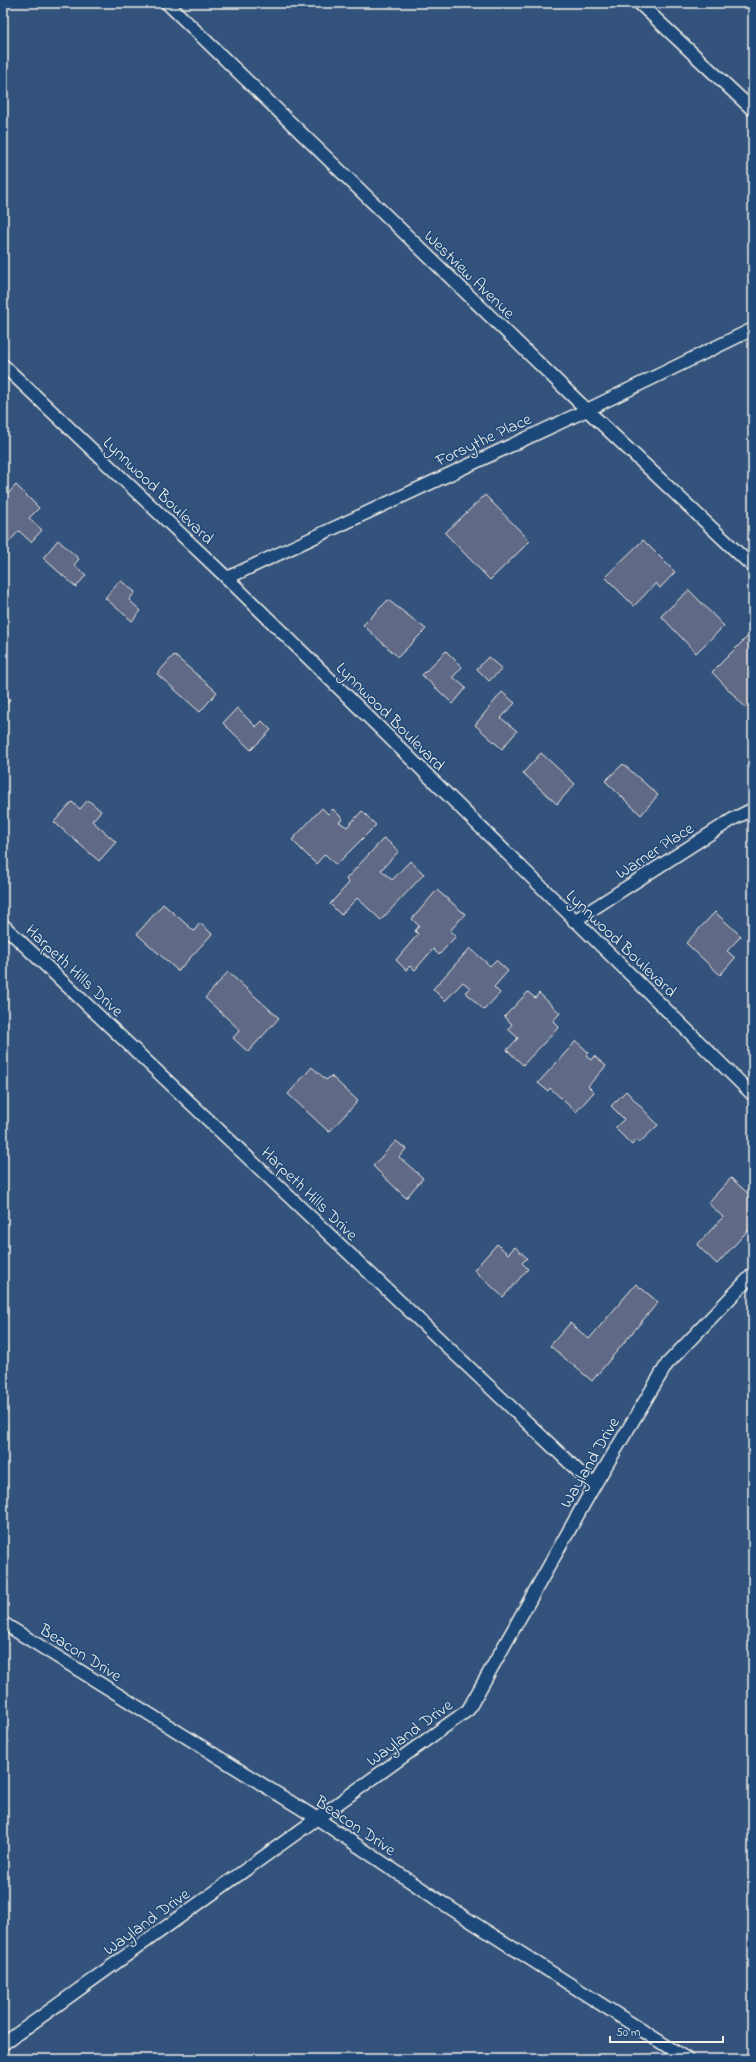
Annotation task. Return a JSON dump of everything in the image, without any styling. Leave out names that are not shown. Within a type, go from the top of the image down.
[{"type":"street","name":"Westview Avenue","points":[[166,3],[587,410],[753,567]]},
{"type":"street","points":[[641,3],[753,110]]},
{"type":"street","name":"Forsythe Place","points":[[226,578],[587,410],[753,329]]},
{"type":"street","name":"Lynnwood Boulevard","points":[[3,365],[226,578],[753,1095]]},
{"type":"street","name":"Warner Place","points":[[574,921],[733,819],[753,809]]},
{"type":"street","name":"Harpeth Hills Drive","points":[[3,925],[594,1486]]},
{"type":"street","name":"Wayland Drive","points":[[3,2044],[318,1820],[468,1710],[594,1486],[667,1364],[753,1274]]},
{"type":"street","name":"Beacon Drive","points":[[3,1622],[318,1820],[451,1909],[687,2059]]},
{"type":"building","points":[[16,485],[39,508],[29,518],[42,530],[31,542],[19,531],[5,546],[3,544],[3,499]]},
{"type":"building","points":[[485,495],[530,541],[490,580],[445,533]]},
{"type":"building","points":[[58,540],[79,559],[74,565],[86,575],[76,587],[43,558]]},
{"type":"building","points":[[643,540],[675,572],[660,588],[656,583],[634,606],[605,577]]},
{"type":"building","points":[[120,580],[135,592],[129,600],[141,611],[132,621],[105,598]]},
{"type":"building","points":[[689,590],[724,626],[696,653],[661,616]]},
{"type":"building","points":[[388,600],[426,629],[398,657],[363,625]]},
{"type":"building","points":[[752,632],[753,701],[746,708],[712,672]]},
{"type":"building","points":[[446,651],[462,667],[453,677],[466,688],[453,704],[422,675]]},
{"type":"building","points":[[174,655],[217,692],[200,712],[157,674]]},
{"type":"building","points":[[488,657],[502,669],[489,681],[477,669]]},
{"type":"building","points":[[502,692],[515,703],[501,718],[517,731],[502,749],[475,725]]},
{"type":"building","points":[[3,695],[10,699],[3,711]]},
{"type":"building","points":[[237,708],[256,727],[262,721],[271,730],[251,750],[223,723]]},
{"type":"building","points":[[541,753],[575,784],[557,804],[523,773]]},
{"type":"building","points":[[623,764],[658,795],[641,815],[605,781]]},
{"type":"building","points":[[88,800],[101,811],[92,821],[116,842],[99,861],[54,822],[72,802],[80,809]]},
{"type":"building","points":[[322,808],[328,814],[333,809],[343,819],[339,822],[347,827],[362,811],[376,825],[336,865],[325,854],[316,864],[292,840]]},
{"type":"building","points":[[384,838],[399,851],[381,870],[392,880],[410,861],[424,874],[381,920],[357,898],[341,915],[330,904],[349,883],[346,879]]},
{"type":"building","points":[[437,890],[465,914],[450,931],[456,936],[439,955],[433,949],[415,970],[410,966],[406,970],[396,960],[418,934],[415,931],[419,926],[412,919]]},
{"type":"building","points":[[163,904],[194,931],[200,923],[212,934],[178,971],[137,934]]},
{"type":"building","points":[[715,912],[741,936],[727,951],[735,958],[720,975],[686,943]]},
{"type":"building","points":[[470,948],[490,966],[496,960],[508,971],[494,987],[500,993],[484,1010],[465,992],[470,988],[463,982],[445,1001],[433,989]]},
{"type":"building","points":[[228,972],[279,1018],[248,1052],[233,1038],[240,1030],[205,998]]},
{"type":"building","points":[[528,992],[535,998],[539,993],[560,1013],[553,1021],[559,1027],[523,1065],[507,1050],[518,1038],[508,1029],[512,1024],[504,1017]]},
{"type":"building","points":[[576,1041],[589,1053],[586,1056],[591,1060],[594,1056],[606,1066],[588,1086],[594,1092],[576,1112],[550,1088],[548,1091],[538,1083]]},
{"type":"building","points":[[312,1067],[326,1080],[331,1076],[358,1101],[329,1132],[288,1094]]},
{"type":"building","points":[[626,1091],[658,1125],[639,1143],[636,1140],[632,1145],[615,1128],[624,1119],[611,1106]]},
{"type":"building","points":[[396,1141],[406,1149],[399,1157],[423,1178],[406,1198],[373,1166]]},
{"type":"building","points":[[731,1178],[753,1198],[753,1225],[717,1264],[697,1245],[723,1217],[708,1203]]},
{"type":"building","points":[[497,1244],[508,1254],[515,1247],[527,1258],[522,1263],[528,1269],[503,1297],[474,1270]]},
{"type":"building","points":[[636,1284],[658,1302],[592,1381],[550,1346],[570,1323],[589,1339]]}]
